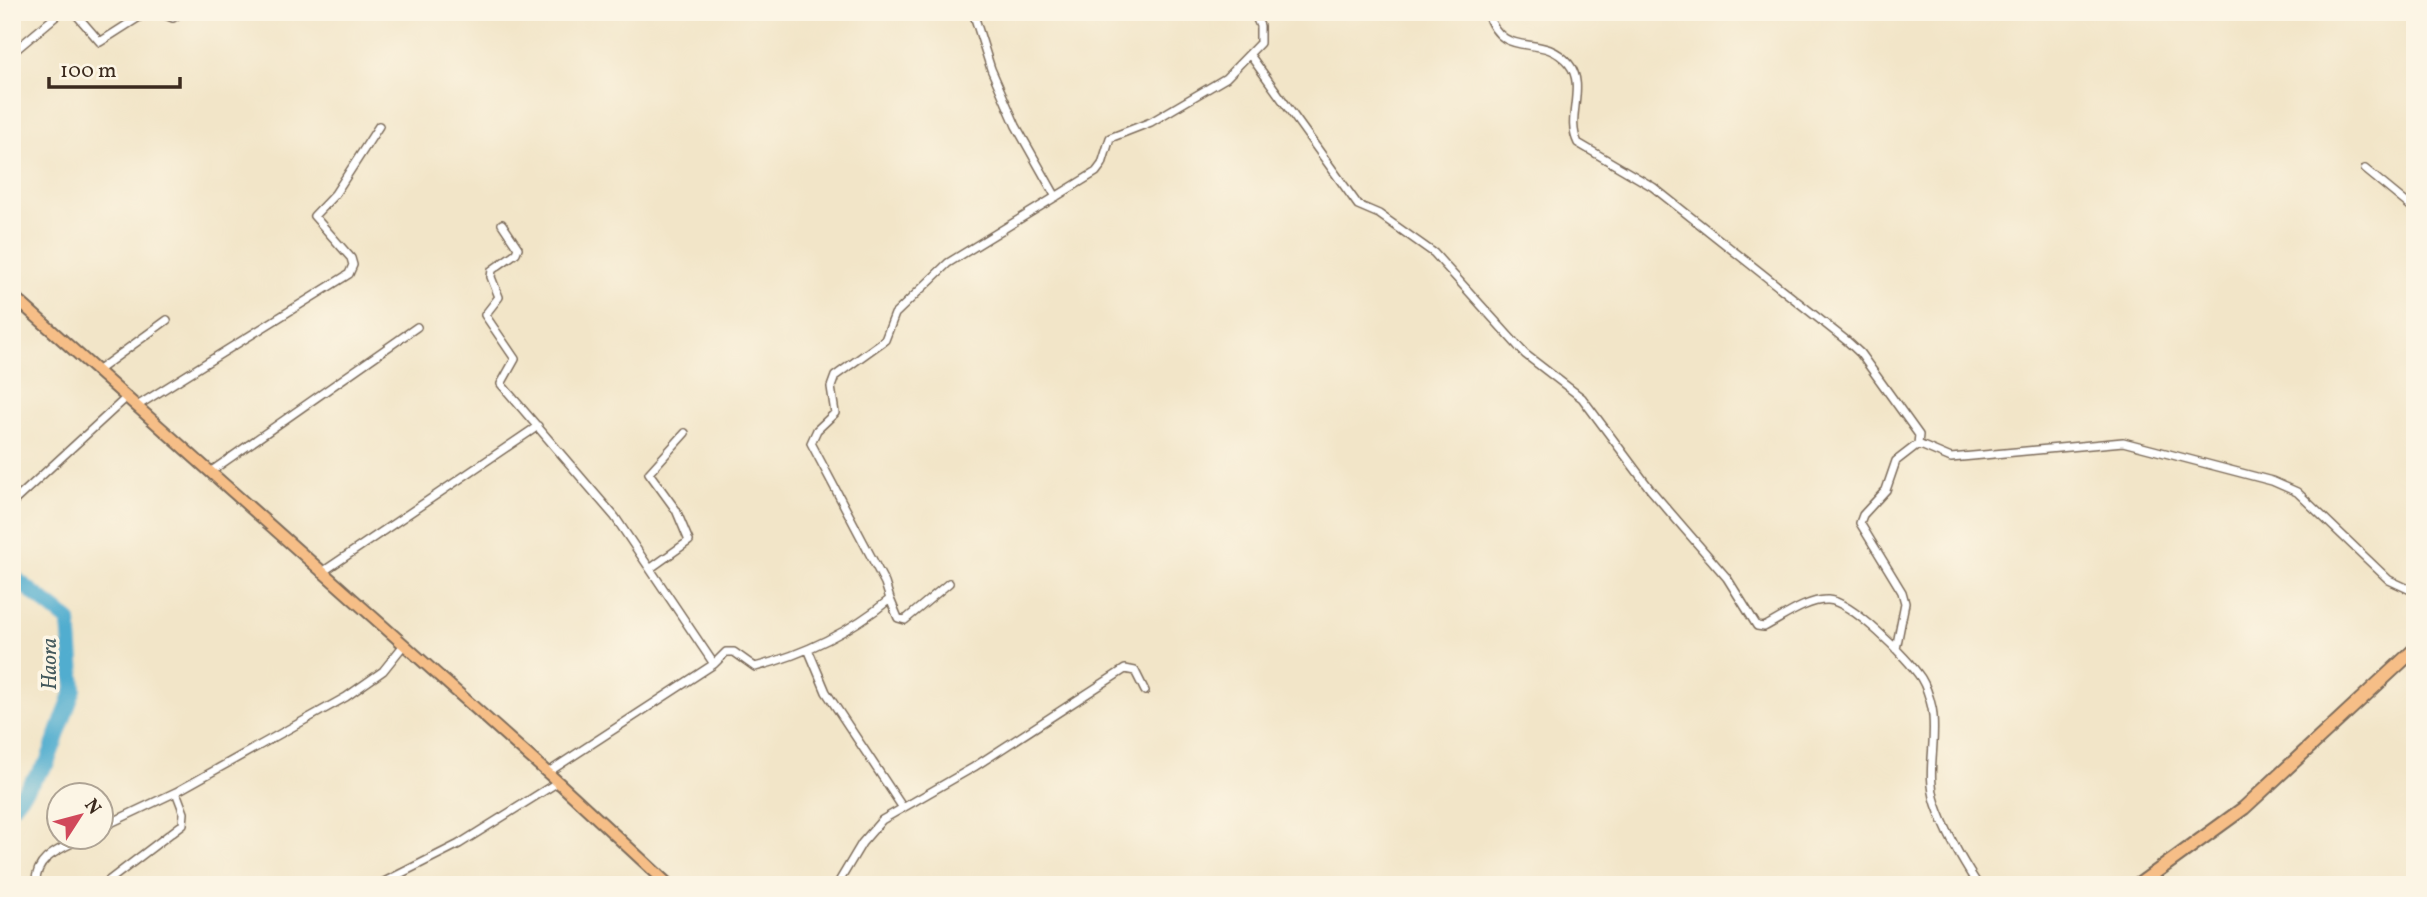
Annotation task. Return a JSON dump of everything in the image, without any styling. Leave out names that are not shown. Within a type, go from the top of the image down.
[{"type":"highway","points":[[2138,885],[2244,808],[2415,649]]},
{"type":"main road","points":[[12,295],[547,772],[669,885]]},
{"type":"street","points":[[12,52],[61,12]]},
{"type":"street","points":[[74,12],[100,42],[147,12]]},
{"type":"street","points":[[158,12],[170,18],[181,12]]},
{"type":"street","points":[[973,12],[991,69],[1016,126],[1056,197]]},
{"type":"street","points":[[949,583],[905,620],[898,618],[885,583],[811,443],[817,430],[835,413],[832,381],[843,368],[885,341],[895,314],[948,263],[1099,169],[1110,138],[1151,122],[1226,78],[1260,43],[1254,12]]},
{"type":"street","points":[[1487,12],[1498,36],[1508,41],[1548,50],[1571,66],[1576,80],[1572,133],[1578,143],[1653,187],[1847,341],[1860,353],[1919,435],[1918,444],[1894,465],[1886,490],[1863,515],[1860,523],[1902,592],[1905,603],[1896,649]]},
{"type":"street","points":[[1250,55],[1358,205],[1380,214],[1434,253],[1525,354],[1591,407],[1650,489],[1727,578],[1757,626],[1764,627],[1814,602],[1830,600],[1838,602],[1896,649],[1923,681],[1934,726],[1930,775],[1936,804],[1958,855],[1978,885]]},
{"type":"street","points":[[136,406],[349,274],[353,265],[351,258],[314,216],[332,199],[379,126]]},
{"type":"street","points":[[2365,169],[2415,210]]},
{"type":"street","points":[[502,224],[518,251],[492,270],[491,276],[499,297],[485,314],[515,359],[501,384],[615,517],[714,664]]},
{"type":"street","points":[[97,371],[167,320]]},
{"type":"street","points":[[210,472],[417,327]]},
{"type":"street","points":[[12,503],[127,397]]},
{"type":"street","points":[[321,572],[538,426]]},
{"type":"street","points":[[651,568],[689,541],[676,510],[649,472],[685,433]]},
{"type":"street","points":[[1918,444],[1951,458],[2123,442],[2272,481],[2297,492],[2389,580],[2415,592]]},
{"type":"street","points":[[547,772],[714,664],[722,655],[734,652],[755,667],[808,649],[841,634],[890,599]]},
{"type":"street","points":[[116,820],[176,792],[346,697],[383,671],[404,646]]},
{"type":"street","points":[[808,649],[827,692],[904,808]]},
{"type":"street","points":[[837,885],[883,820],[974,767],[1125,669],[1135,671],[1145,691]]},
{"type":"street","points":[[378,885],[460,844],[558,782]]},
{"type":"street","points":[[103,885],[183,824],[184,813],[176,792]]},
{"type":"street","points":[[36,885],[35,874],[42,861],[58,852]]},
{"type":"waterway","name":"Haora","points":[[12,576],[69,621],[74,689],[47,763],[12,806]]}]
